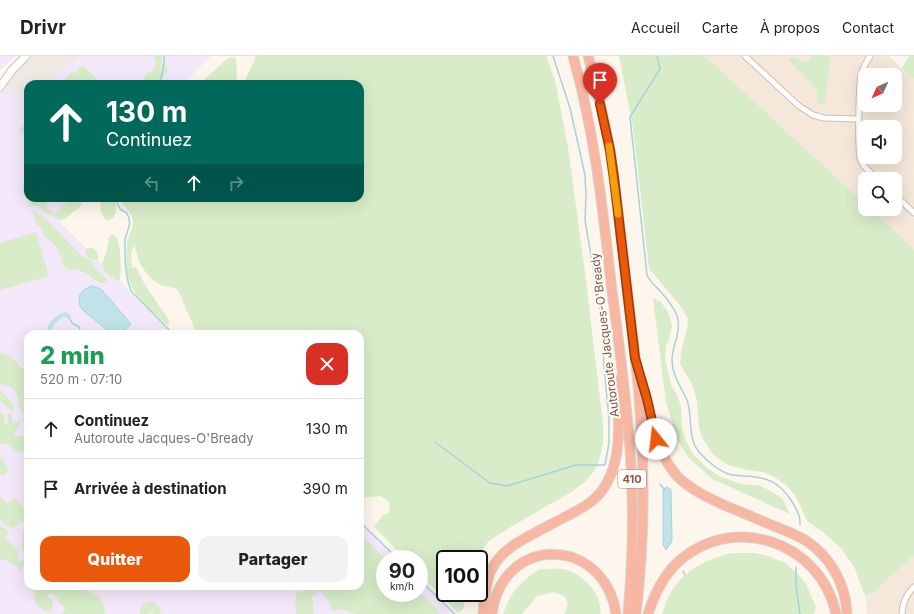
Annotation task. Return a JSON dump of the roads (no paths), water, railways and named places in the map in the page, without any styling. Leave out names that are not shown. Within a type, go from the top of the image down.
[{"type":"highway","name":"Autoroute Jacques-O'Bready","points":[[573,56],[587,110],[596,157],[628,430],[632,484],[632,553],[628,614]]},
{"type":"highway","name":"410","points":[[588,56],[611,157],[635,358],[640,417],[643,492],[641,562],[636,614]]},
{"type":"highway","points":[[483,614],[489,577],[493,566],[500,556],[517,543],[588,504],[598,495],[607,482],[615,463],[617,447],[619,345]]},
{"type":"highway","points":[[635,358],[647,399],[656,439],[664,457],[676,474],[686,484],[701,494],[790,533],[815,548],[830,564],[838,578],[845,597],[848,614]]},
{"type":"highway","points":[[648,614],[654,597],[662,582],[670,570],[682,559],[694,550],[710,543],[741,537],[769,541],[789,549],[801,557],[815,570],[824,582],[832,599],[836,614]]},
{"type":"highway","points":[[492,614],[495,598],[499,589],[504,580],[513,570],[522,563],[531,559],[555,554],[578,560],[588,565],[596,572],[609,591],[616,614]]},
{"type":"main road","points":[[0,80],[26,56]]},
{"type":"main road","points":[[0,87],[12,70]]},
{"type":"street","points":[[745,56],[798,106],[812,115],[824,118],[859,119]]},
{"type":"street","points":[[870,56],[865,63],[861,76],[859,119],[860,160],[870,172]]},
{"type":"street","points":[[902,202],[914,213]]},
{"type":"street","points":[[902,614],[902,606],[905,598],[914,587]]},
{"type":"water","points":[[92,286],[102,290],[131,324],[125,330],[107,330],[80,306],[80,294],[85,289]]},
{"type":"water","points":[[667,487],[671,490],[672,541],[666,550],[663,545],[663,489]]},
{"type":"waterway","points":[[160,80],[163,70],[164,56]]},
{"type":"waterway","points":[[435,442],[490,483],[507,486],[576,465],[605,465],[609,443],[609,418],[604,367],[602,321],[585,220],[585,175],[570,108],[553,56]]},
{"type":"waterway","points":[[657,56],[660,69],[630,117],[647,275],[651,282],[670,303],[677,316],[678,333],[672,354],[672,365],[675,376],[689,406],[693,440],[699,452],[720,470],[732,475],[766,479],[777,485],[795,506],[799,515],[800,525]]},
{"type":"waterway","points":[[117,202],[120,209],[127,213],[130,221],[125,240],[125,258],[127,277],[131,291],[169,330]]},
{"type":"waterway","points":[[50,330],[51,325],[59,317],[64,315],[69,317]]},
{"type":"waterway","points":[[69,317],[72,323],[79,327],[80,330]]},
{"type":"waterway","points":[[660,484],[665,490]]},
{"type":"waterway","points":[[364,526],[389,550]]},
{"type":"waterway","points":[[796,567],[796,586],[800,614]]},
{"type":"waterway","points":[[683,571],[685,575]]},
{"type":"waterway","points":[[428,588],[455,614]]}]
